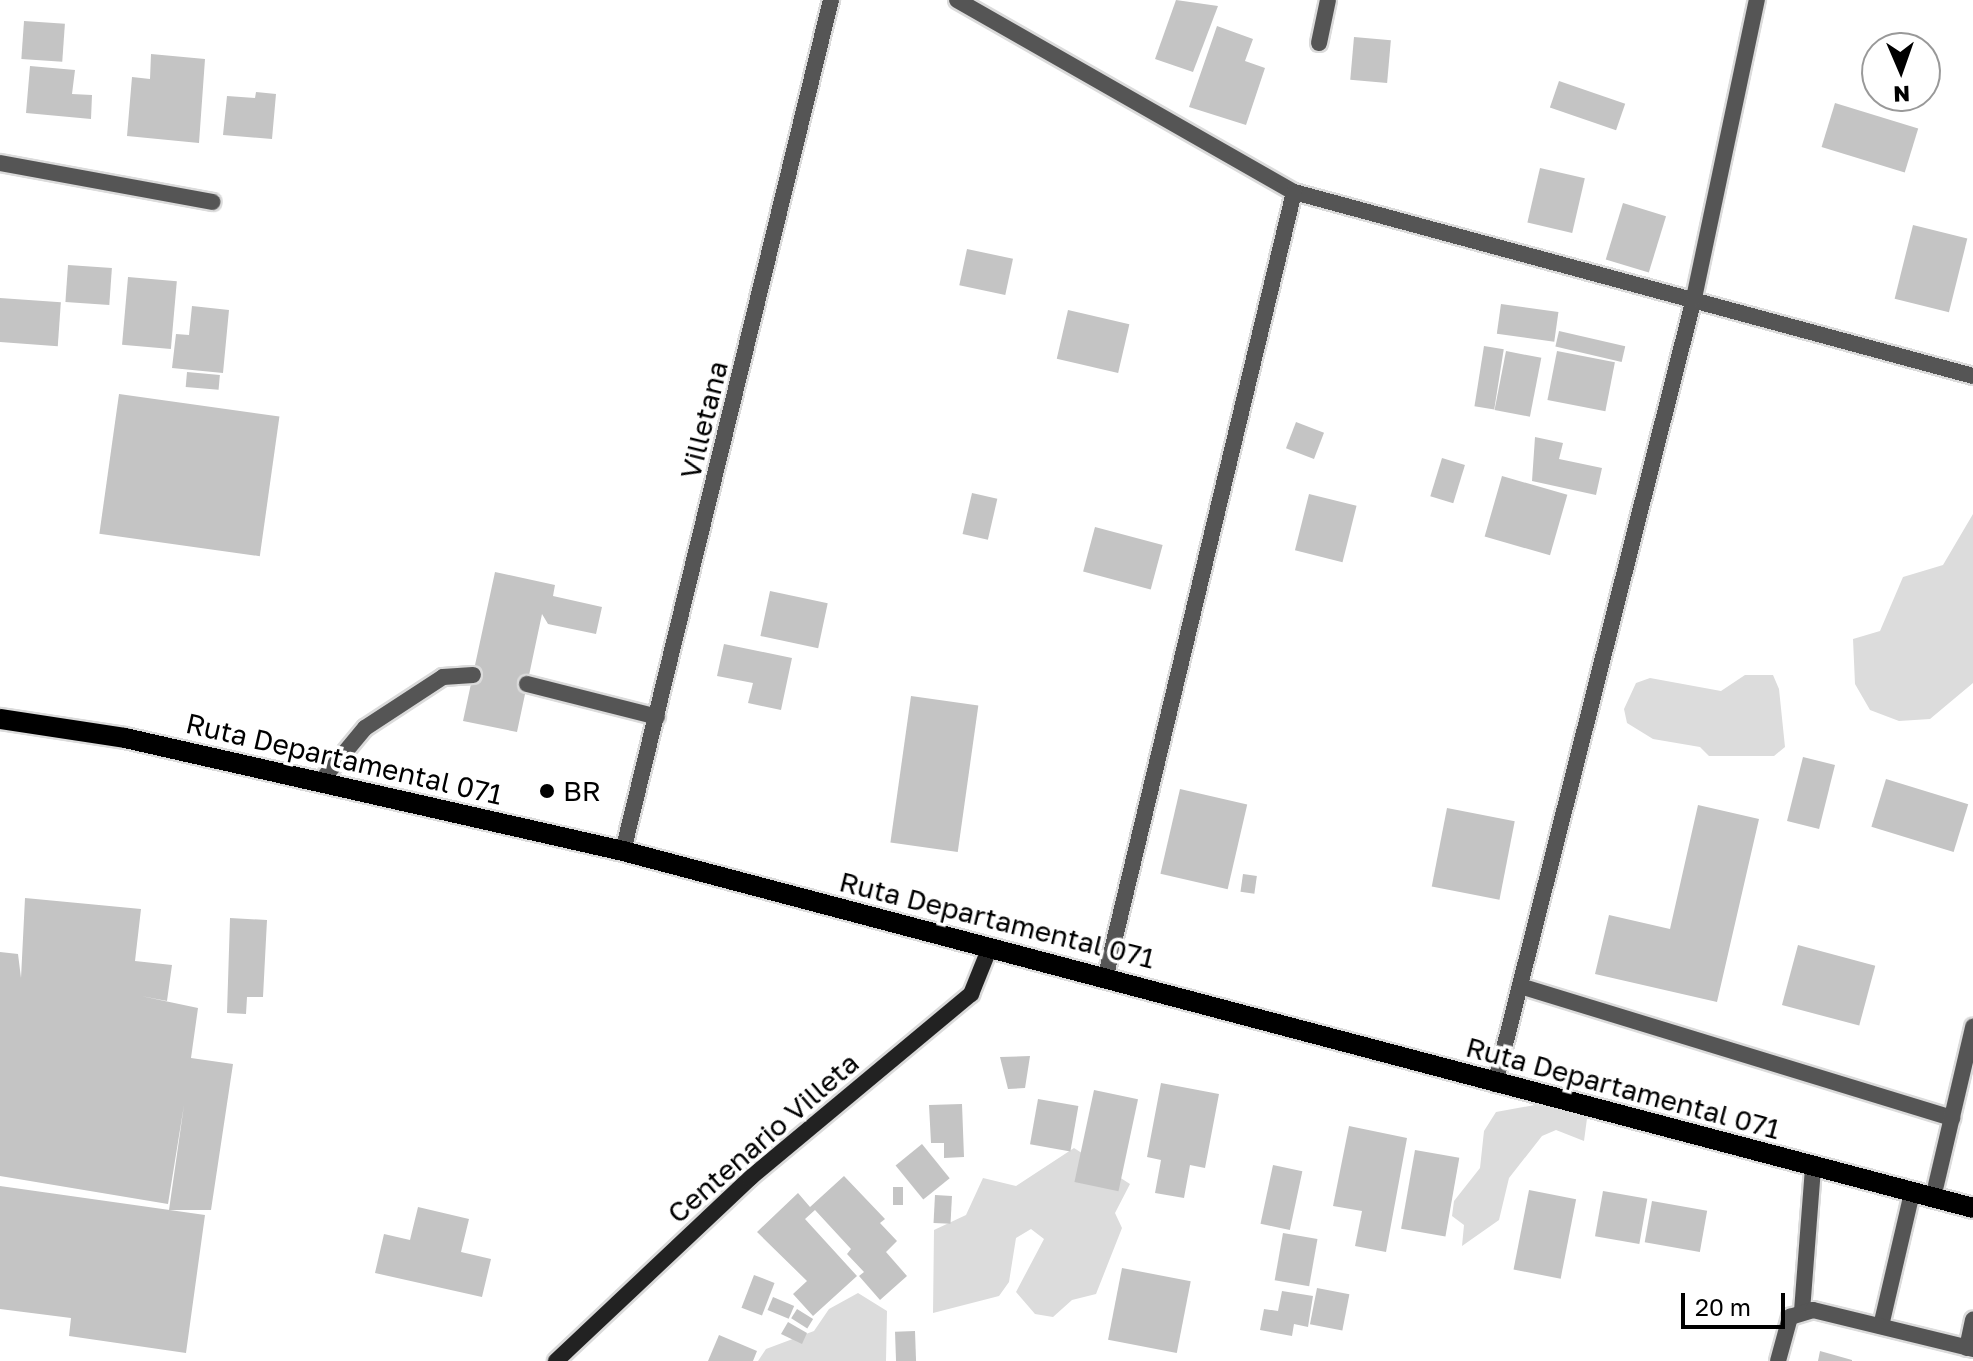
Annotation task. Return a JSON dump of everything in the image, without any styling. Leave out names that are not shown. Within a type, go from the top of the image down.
[{"type":"main road","name":"Ruta Departamental 071","points":[[0,719],[321,781],[623,851],[1106,975],[1495,1084],[1973,1208]]},
{"type":"main road","name":"Centenario Villeta","points":[[556,1361],[750,1178],[971,994],[990,947]]},
{"type":"street","name":"Villetana","points":[[623,851],[831,0]]},
{"type":"street","points":[[957,0],[1294,192],[1973,376]]},
{"type":"street","points":[[1319,43],[1328,0]]},
{"type":"street","points":[[1495,1084],[1694,298],[1757,0]]},
{"type":"street","points":[[0,163],[212,202]]},
{"type":"street","points":[[1106,975],[1294,192]]},
{"type":"street","points":[[321,781],[365,728],[443,677],[473,675]]},
{"type":"street","points":[[527,684],[657,717]]},
{"type":"street","points":[[1520,986],[1952,1118]]},
{"type":"street","points":[[1933,1198],[1973,1027]]},
{"type":"street","points":[[1802,1311],[1813,1167]]},
{"type":"street","points":[[1881,1326],[1912,1193]]},
{"type":"street","points":[[1778,1361],[1790,1317],[1802,1311],[1970,1348],[1973,1320]]},
{"type":"shaded area","points":[[1973,514],[1973,683],[1930,719],[1899,721],[1870,710],[1855,684],[1853,639],[1880,631],[1903,577],[1943,565]]},
{"type":"shaded area","points":[[1745,675],[1773,675],[1779,689],[1785,747],[1774,756],[1709,756],[1700,747],[1653,739],[1627,723],[1624,709],[1636,683],[1650,678],[1721,691]]},
{"type":"shaded area","points":[[1562,1100],[1588,1111],[1584,1141],[1556,1130],[1542,1136],[1509,1178],[1499,1220],[1462,1246],[1464,1225],[1452,1216],[1454,1201],[1480,1168],[1484,1131],[1496,1112]]},
{"type":"shaded area","points":[[1074,1148],[1130,1184],[1115,1213],[1122,1228],[1096,1294],[1072,1300],[1053,1317],[1035,1314],[1016,1292],[1044,1239],[1031,1229],[1016,1238],[1009,1282],[999,1296],[933,1313],[934,1230],[966,1215],[983,1178],[1016,1186]]},
{"type":"shaded area","points":[[858,1293],[887,1311],[886,1361],[758,1361],[766,1349],[814,1331],[829,1309]]},
{"type":"building","points":[[1176,0],[1218,6],[1193,72],[1155,59]]},
{"type":"building","points":[[24,21],[65,24],[62,62],[21,59]]},
{"type":"building","points":[[1217,26],[1253,39],[1245,61],[1265,68],[1246,125],[1189,107]]},
{"type":"building","points":[[1354,37],[1391,40],[1387,83],[1350,80]]},
{"type":"building","points":[[151,54],[205,59],[199,143],[127,136],[132,77],[150,79]]},
{"type":"building","points":[[30,66],[75,70],[72,94],[92,95],[91,119],[26,113]]},
{"type":"building","points":[[1559,81],[1625,104],[1616,130],[1550,107]]},
{"type":"building","points":[[256,92],[276,94],[272,139],[223,135],[227,96],[255,98]]},
{"type":"building","points":[[1835,103],[1918,128],[1905,172],[1822,147]]},
{"type":"building","points":[[1540,168],[1585,178],[1572,233],[1527,223]]},
{"type":"building","points":[[1623,203],[1666,216],[1649,273],[1606,259]]},
{"type":"building","points":[[1913,225],[1967,239],[1949,312],[1895,299]]},
{"type":"building","points":[[967,249],[1013,259],[1005,295],[959,285]]},
{"type":"building","points":[[68,265],[112,268],[109,305],[65,302]]},
{"type":"building","points":[[128,277],[177,281],[171,349],[122,345]]},
{"type":"building","points":[[0,298],[61,302],[58,346],[0,342]]},
{"type":"building","points":[[1501,304],[1558,312],[1554,342],[1497,334]]},
{"type":"building","points":[[192,306],[229,310],[223,373],[172,368],[176,334],[189,335]]},
{"type":"building","points":[[1068,310],[1129,324],[1118,373],[1057,359]]},
{"type":"building","points":[[1559,331],[1625,346],[1622,362],[1555,347]]},
{"type":"building","points":[[1484,346],[1504,349],[1494,409],[1474,406]]},
{"type":"building","points":[[1506,351],[1541,358],[1530,417],[1495,410]]},
{"type":"building","points":[[1557,351],[1615,362],[1605,411],[1547,400]]},
{"type":"building","points":[[187,372],[220,375],[219,390],[186,387]]},
{"type":"building","points":[[119,394],[279,417],[260,556],[99,534]]},
{"type":"building","points":[[1296,422],[1324,433],[1314,459],[1286,448]]},
{"type":"building","points":[[1535,437],[1563,443],[1559,459],[1602,468],[1596,495],[1532,481]]},
{"type":"building","points":[[1442,458],[1465,465],[1453,503],[1430,496]]},
{"type":"building","points":[[1502,476],[1567,495],[1550,555],[1485,537]]},
{"type":"building","points":[[972,493],[997,499],[988,540],[963,534]]},
{"type":"building","points":[[1309,494],[1357,506],[1343,562],[1295,550]]},
{"type":"building","points":[[1095,527],[1163,545],[1151,590],[1083,571]]},
{"type":"building","points":[[495,572],[555,585],[553,596],[602,607],[596,634],[548,624],[542,614],[517,732],[463,721]]},
{"type":"building","points":[[770,591],[828,603],[818,648],[760,636]]},
{"type":"building","points":[[724,644],[792,658],[781,710],[748,703],[753,683],[717,676]]},
{"type":"building","points":[[911,696],[978,705],[958,852],[890,843]]},
{"type":"building","points":[[1803,757],[1835,765],[1819,829],[1787,821]]},
{"type":"building","points":[[1886,779],[1968,804],[1954,852],[1871,827]]},
{"type":"building","points":[[1180,789],[1247,805],[1228,889],[1160,874]]},
{"type":"building","points":[[1698,805],[1759,819],[1717,1002],[1595,974],[1609,915],[1670,929]]},
{"type":"building","points":[[1447,808],[1515,821],[1499,900],[1432,887]]},
{"type":"building","points":[[1243,874],[1257,876],[1254,894],[1240,892]]},
{"type":"building","points":[[25,898],[141,909],[135,961],[172,965],[167,1001],[141,996],[198,1008],[191,1058],[233,1064],[211,1210],[169,1210],[184,1105],[168,1204],[0,1176],[0,952],[18,954],[21,978]]},
{"type":"building","points":[[230,918],[267,920],[263,997],[247,997],[246,1014],[227,1013]]},
{"type":"building","points":[[1798,945],[1875,966],[1859,1026],[1782,1005]]},
{"type":"building","points":[[1030,1056],[1025,1088],[1008,1089],[1000,1057]]},
{"type":"building","points":[[1161,1083],[1219,1094],[1205,1168],[1190,1165],[1184,1198],[1155,1193],[1161,1160],[1147,1157]]},
{"type":"building","points":[[1094,1090],[1138,1099],[1118,1191],[1074,1182]]},
{"type":"building","points":[[1038,1099],[1078,1106],[1070,1151],[1030,1144]]},
{"type":"building","points":[[962,1104],[964,1157],[944,1158],[944,1143],[931,1143],[929,1105]]},
{"type":"building","points":[[1349,1126],[1407,1138],[1386,1252],[1355,1246],[1362,1211],[1333,1206]]},
{"type":"building","points":[[922,1144],[950,1178],[923,1200],[896,1165]]},
{"type":"building","points":[[1415,1150],[1459,1158],[1445,1237],[1401,1229]]},
{"type":"building","points":[[1273,1165],[1302,1171],[1290,1230],[1261,1224]]},
{"type":"building","points":[[844,1176],[885,1219],[880,1223],[897,1241],[886,1252],[907,1276],[880,1300],[859,1276],[864,1272],[847,1254],[851,1249],[815,1210],[805,1219],[857,1276],[813,1316],[793,1294],[807,1281],[757,1232],[798,1193],[810,1207]]},
{"type":"building","points":[[0,1186],[205,1215],[186,1353],[69,1336],[71,1318],[0,1309]]},
{"type":"building","points":[[893,1187],[903,1187],[903,1205],[893,1205]]},
{"type":"building","points":[[1529,1190],[1576,1199],[1561,1279],[1514,1270]]},
{"type":"building","points":[[1603,1191],[1647,1199],[1639,1244],[1595,1236]]},
{"type":"building","points":[[935,1195],[952,1196],[951,1224],[934,1223]]},
{"type":"building","points":[[1652,1201],[1707,1211],[1700,1252],[1645,1242]]},
{"type":"building","points":[[418,1207],[469,1219],[461,1252],[491,1259],[482,1297],[375,1273],[384,1234],[410,1240]]},
{"type":"building","points":[[1283,1233],[1317,1239],[1309,1286],[1275,1280]]},
{"type":"building","points":[[1122,1268],[1191,1281],[1177,1353],[1108,1340]]},
{"type":"building","points":[[754,1275],[775,1283],[762,1316],[741,1308]]},
{"type":"building","points":[[1317,1288],[1349,1294],[1342,1331],[1310,1324]]},
{"type":"building","points":[[1282,1291],[1313,1296],[1308,1327],[1294,1324],[1292,1336],[1260,1330],[1264,1309],[1278,1311]]},
{"type":"building","points":[[773,1297],[794,1306],[789,1319],[768,1310]]},
{"type":"building","points":[[797,1309],[813,1319],[807,1328],[791,1318]]},
{"type":"building","points":[[788,1322],[807,1333],[802,1344],[781,1334]]},
{"type":"building","points":[[915,1331],[916,1361],[896,1361],[895,1332]]},
{"type":"building","points":[[719,1335],[757,1351],[753,1361],[708,1361]]},
{"type":"building","points":[[1820,1351],[1852,1360],[1852,1361],[1818,1361]]},
{"type":"place","name":"BR","points":[[547,791]]}]
